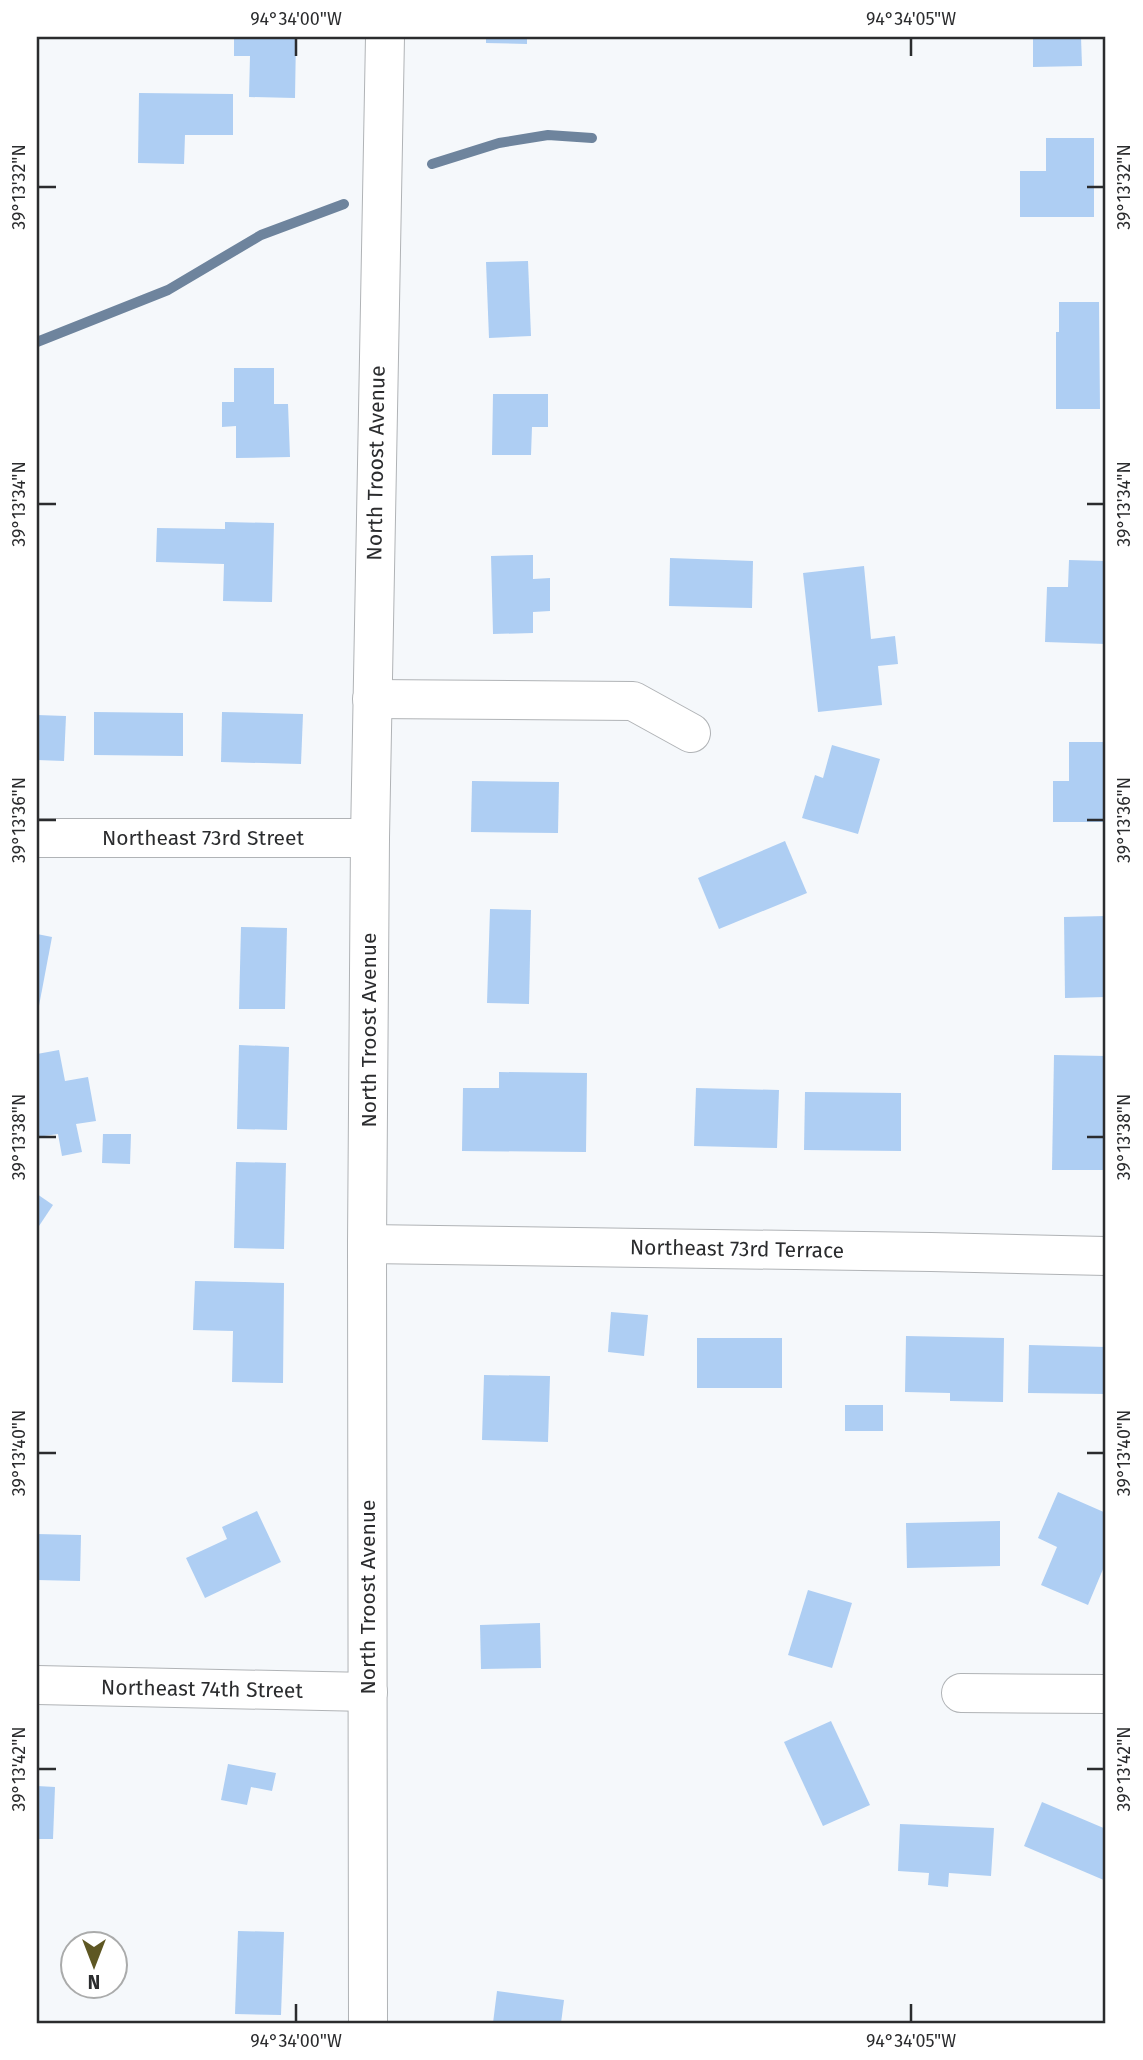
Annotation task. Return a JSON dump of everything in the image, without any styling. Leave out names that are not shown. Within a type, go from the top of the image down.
[{"type":"street","name":"North Troost Avenue","points":[[368,2023],[367,1244],[370,838],[385,37]]},
{"type":"street","points":[[372,699],[634,701],[691,733]]},
{"type":"street","name":"Northeast 73rd Street","points":[[37,838],[370,838]]},
{"type":"street","name":"Northeast 73rd Terrace","points":[[367,1244],[1106,1256]]},
{"type":"street","name":"Northeast 74th Street","points":[[37,1685],[368,1692]]},
{"type":"street","points":[[961,1693],[1106,1694]]},
{"type":"building","points":[[234,37],[296,37],[295,98],[249,97],[250,56],[234,56]]},
{"type":"building","points":[[486,37],[527,37],[527,44],[486,43]]},
{"type":"building","points":[[1033,37],[1081,37],[1082,66],[1033,67]]},
{"type":"building","points":[[139,93],[233,94],[233,135],[185,135],[184,164],[138,163]]},
{"type":"building","points":[[1046,138],[1094,138],[1094,217],[1020,217],[1020,171],[1046,171]]},
{"type":"building","points":[[528,261],[531,336],[489,338],[486,262]]},
{"type":"building","points":[[1059,302],[1099,302],[1100,409],[1056,409],[1056,332],[1059,332]]},
{"type":"building","points":[[234,368],[274,368],[274,404],[288,404],[290,457],[236,458],[236,426],[222,427],[222,402],[234,402]]},
{"type":"building","points":[[493,394],[548,394],[548,427],[532,427],[531,455],[492,455]]},
{"type":"building","points":[[225,522],[274,523],[272,602],[223,601],[224,564],[156,562],[157,528],[225,529]]},
{"type":"building","points":[[533,555],[533,579],[550,578],[550,611],[533,612],[533,633],[493,634],[491,556]]},
{"type":"building","points":[[670,558],[753,561],[752,608],[669,606]]},
{"type":"building","points":[[1069,560],[1106,561],[1106,644],[1045,642],[1047,587],[1068,587]]},
{"type":"building","points":[[864,566],[871,639],[895,636],[898,664],[878,666],[882,705],[818,712],[803,573]]},
{"type":"building","points":[[94,712],[183,713],[183,756],[94,755]]},
{"type":"building","points":[[222,712],[303,714],[301,764],[221,762]]},
{"type":"building","points":[[37,715],[66,716],[64,761],[37,760]]},
{"type":"building","points":[[1069,742],[1106,742],[1106,822],[1053,822],[1053,781],[1069,781]]},
{"type":"building","points":[[832,745],[880,759],[858,834],[802,818],[815,775],[823,778]]},
{"type":"building","points":[[472,781],[559,782],[558,833],[471,832]]},
{"type":"building","points":[[785,841],[807,893],[719,929],[698,878]]},
{"type":"building","points":[[490,909],[531,910],[529,1004],[487,1003]]},
{"type":"building","points":[[1106,916],[1106,997],[1065,998],[1064,917]]},
{"type":"building","points":[[241,927],[287,928],[285,1009],[239,1009]]},
{"type":"building","points":[[37,934],[52,937],[38,1011],[37,1011]]},
{"type":"building","points":[[239,1045],[289,1047],[287,1130],[237,1129]]},
{"type":"building","points":[[59,1050],[65,1081],[88,1077],[96,1121],[76,1124],[82,1152],[62,1156],[58,1134],[37,1137],[37,1054]]},
{"type":"building","points":[[1054,1055],[1106,1056],[1106,1170],[1052,1170]]},
{"type":"building","points":[[499,1072],[587,1073],[586,1152],[462,1151],[463,1088],[499,1088]]},
{"type":"building","points":[[696,1088],[779,1090],[777,1148],[694,1146]]},
{"type":"building","points":[[805,1092],[901,1093],[901,1151],[804,1150]]},
{"type":"building","points":[[103,1134],[131,1134],[130,1164],[102,1163]]},
{"type":"building","points":[[236,1162],[286,1163],[284,1249],[234,1248]]},
{"type":"building","points":[[37,1194],[53,1205],[37,1229]]},
{"type":"building","points":[[195,1281],[284,1283],[283,1383],[232,1382],[233,1331],[193,1330]]},
{"type":"building","points":[[611,1312],[648,1315],[644,1356],[608,1352]]},
{"type":"building","points":[[906,1336],[1004,1338],[1003,1402],[950,1401],[950,1393],[905,1392]]},
{"type":"building","points":[[697,1338],[782,1338],[782,1388],[697,1388]]},
{"type":"building","points":[[1029,1345],[1106,1347],[1106,1394],[1028,1393]]},
{"type":"building","points":[[484,1375],[550,1376],[548,1442],[482,1440]]},
{"type":"building","points":[[845,1405],[883,1405],[883,1431],[845,1431]]},
{"type":"building","points":[[1058,1492],[1106,1513],[1106,1562],[1088,1605],[1041,1585],[1057,1547],[1038,1538]]},
{"type":"building","points":[[257,1511],[281,1562],[205,1598],[186,1558],[227,1539],[222,1527]]},
{"type":"building","points":[[1000,1521],[1000,1566],[907,1568],[906,1523]]},
{"type":"building","points":[[37,1534],[81,1535],[80,1581],[37,1580]]},
{"type":"building","points":[[808,1590],[852,1603],[832,1668],[788,1655]]},
{"type":"building","points":[[540,1623],[541,1668],[481,1669],[480,1625]]},
{"type":"building","points":[[831,1721],[870,1805],[823,1826],[784,1742]]},
{"type":"building","points":[[228,1764],[276,1773],[272,1791],[251,1787],[247,1805],[221,1800]]},
{"type":"building","points":[[37,1786],[55,1787],[53,1839],[37,1839]]},
{"type":"building","points":[[1042,1802],[1106,1829],[1106,1881],[1024,1846]]},
{"type":"building","points":[[900,1824],[994,1828],[991,1876],[949,1873],[948,1887],[928,1885],[929,1873],[898,1871]]},
{"type":"building","points":[[238,1931],[284,1932],[281,2015],[235,2014]]},
{"type":"building","points":[[497,1991],[564,2000],[561,2023],[493,2023]]},
{"type":"waterway","points":[[432,164],[499,143],[548,135],[592,138]]},
{"type":"waterway","points":[[37,342],[168,290],[261,235],[344,204]]}]
